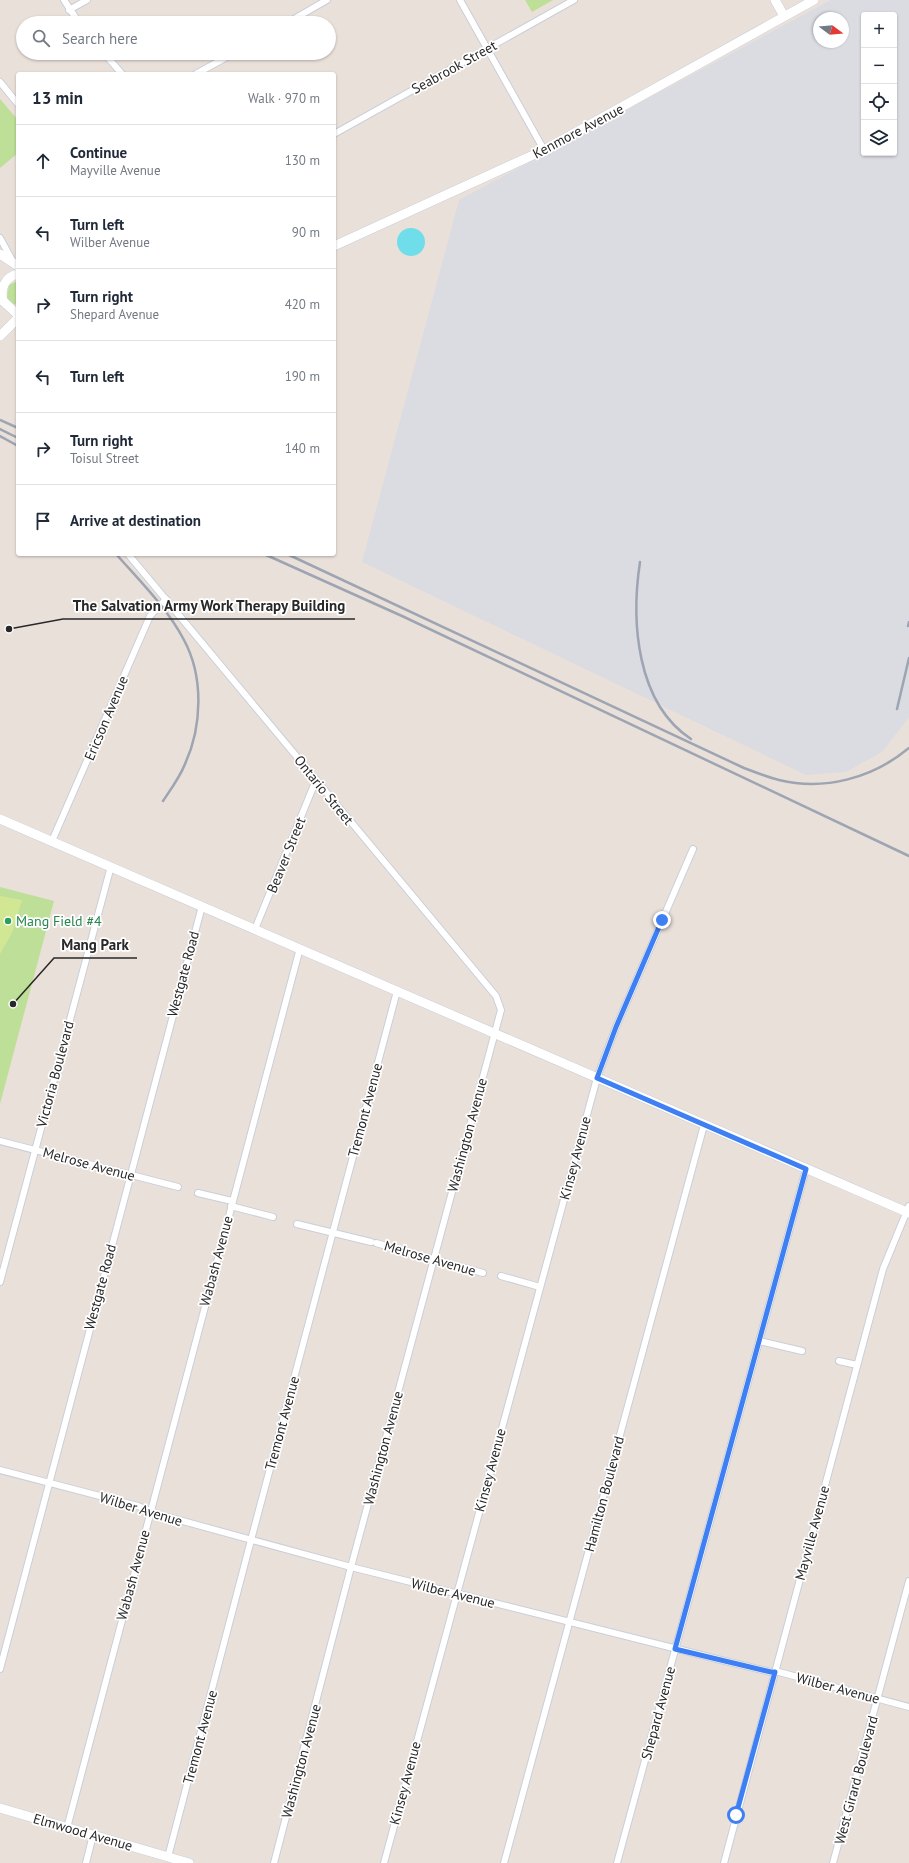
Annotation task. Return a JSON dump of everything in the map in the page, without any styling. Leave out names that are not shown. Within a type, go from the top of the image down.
[{"type":"main road","points":[[775,0],[784,16]]},
{"type":"main road","name":"Kenmore Avenue","points":[[336,245],[544,150],[814,0]]},
{"type":"main road","points":[[0,254],[16,264]]},
{"type":"main road","points":[[16,275],[12,276],[2,286],[1,292],[2,299],[16,312]]},
{"type":"main road","points":[[0,336],[14,325]]},
{"type":"main road","points":[[0,818],[704,1125],[806,1169],[908,1210]]},
{"type":"main road","name":"Elmwood Avenue","points":[[0,1808],[187,1863]]},
{"type":"street","points":[[64,0],[74,16]]},
{"type":"street","points":[[69,10],[87,0]]},
{"type":"street","points":[[299,16],[327,0]]},
{"type":"street","points":[[460,0],[544,150]]},
{"type":"street","name":"Seabrook Street","points":[[336,133],[574,0]]},
{"type":"street","points":[[110,60],[120,72]]},
{"type":"street","points":[[200,72],[221,60]]},
{"type":"street","points":[[0,82],[16,102]]},
{"type":"street","points":[[0,238],[16,264]]},
{"type":"street","name":"Ontario Street","points":[[130,556],[496,996],[501,1010],[494,1033]]},
{"type":"street","name":"Ericson Avenue","points":[[52,841],[150,616],[166,599]]},
{"type":"street","name":"Beaver Street","points":[[256,929],[316,780]]},
{"type":"street","name":"Kinsey Avenue","points":[[384,1863],[597,1078],[616,1027],[693,849]]},
{"type":"street","name":"Victoria Boulevard","points":[[0,1282],[111,866]]},
{"type":"street","name":"Westgate Road","points":[[0,1669],[202,906]]},
{"type":"street","name":"Wabash Avenue","points":[[67,1828],[300,948]]},
{"type":"street","name":"Tremont Avenue","points":[[168,1857],[397,991]]},
{"type":"street","name":"Washington Avenue","points":[[274,1863],[494,1033]]},
{"type":"street","name":"Hamilton Boulevard","points":[[504,1863],[704,1125]]},
{"type":"street","name":"Melrose Avenue","points":[[0,1141],[178,1187]]},
{"type":"street","name":"Shepard Avenue","points":[[617,1863],[806,1169]]},
{"type":"street","points":[[198,1193],[273,1217]]},
{"type":"street","name":"Mayville Avenue","points":[[724,1863],[883,1269],[908,1210]]},
{"type":"street","name":"Melrose Avenue","points":[[297,1224],[374,1242],[483,1273]]},
{"type":"street","points":[[501,1276],[540,1287]]},
{"type":"street","points":[[759,1341],[802,1351]]},
{"type":"street","points":[[838,1361],[858,1365]]},
{"type":"street","name":"Wilber Avenue","points":[[0,1470],[138,1506],[150,1511],[351,1568],[675,1649],[775,1672],[909,1707]]},
{"type":"street","name":"West Girard Boulevard","points":[[833,1863],[909,1581]]},
{"type":"street","points":[[86,1863],[94,1835]]},
{"type":"shaded area","points":[[831,0],[909,0],[909,717],[882,752],[846,772],[806,775],[362,562],[459,200]]},
{"type":"green space","points":[[525,0],[553,0],[532,12]]},
{"type":"green space","points":[[0,99],[16,118],[16,155],[0,168]]},
{"type":"green space","points":[[16,282],[16,304],[11,303],[7,297],[9,285]]},
{"type":"green space","points":[[0,887],[54,901],[0,1104]]},
{"type":"green space","name":"Mang Field #4","points":[[0,896],[22,900],[12,933],[0,954]]},
{"type":"water","points":[[411,228],[417,229],[421,232],[424,236],[424,248],[421,252],[417,255],[411,256],[405,255],[401,252],[398,248],[397,242],[398,236],[401,232],[405,229]]},
{"type":"railway","points":[[0,420],[16,427]]},
{"type":"railway","points":[[0,429],[16,437]]},
{"type":"railway","points":[[0,436],[16,445]]},
{"type":"railway","points":[[118,556],[153,595],[177,628],[190,654],[198,686],[197,718],[191,750],[183,769],[163,801]]},
{"type":"railway","points":[[268,556],[402,616],[909,856]]},
{"type":"railway","points":[[291,556],[744,768],[779,780],[814,784],[831,783],[848,779],[880,767],[909,748]]},
{"type":"railway","points":[[640,562],[636,609],[642,659],[648,683],[659,704],[673,723],[691,739]]},
{"type":"railway","points":[[908,626],[909,622]]},
{"type":"railway","points":[[897,709],[909,658]]},
{"type":"place","name":"The Salvation Army Work Therapy Building","points":[[9,629]]},
{"type":"place","name":"Mang Field #4","points":[[8,921]]},
{"type":"place","name":"Mang Park","points":[[13,1004]]},
{"type":"route","points":[[662,920],[616,1027],[597,1078],[806,1169],[675,1649],[775,1672],[736,1815]]}]
